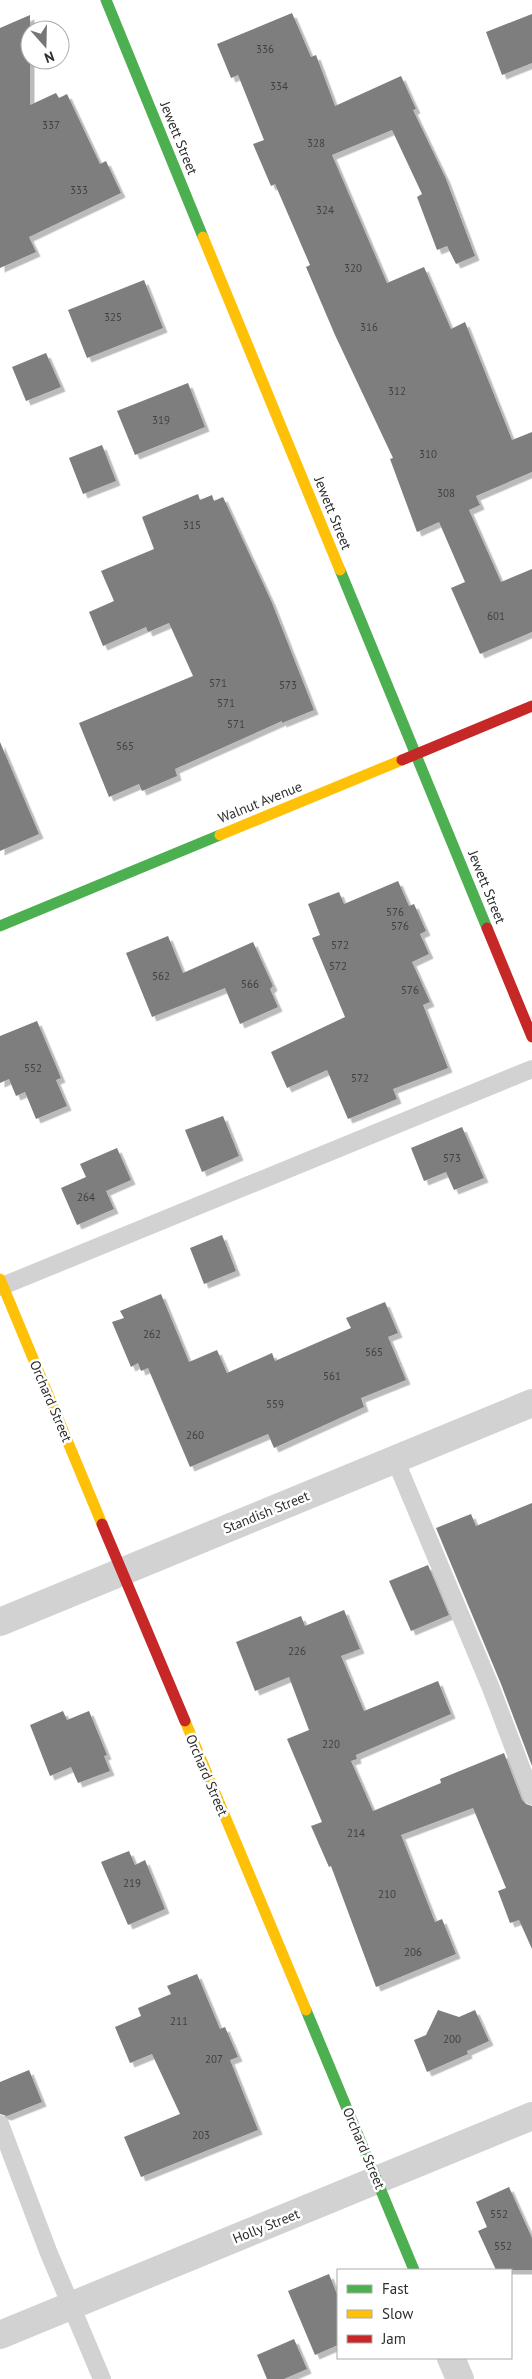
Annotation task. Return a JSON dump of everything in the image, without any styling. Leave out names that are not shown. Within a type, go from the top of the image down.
[{"type":"street","name":"Jewett Street","points":[[106,0],[532,1037]]},
{"type":"street","name":"Walnut Avenue","points":[[0,926],[532,706]]},
{"type":"street","name":"Orchard Street","points":[[1,1284],[414,2269]]},
{"type":"street","name":"Standish Street","points":[[0,1622],[532,1403]]},
{"type":"street","name":"Holly Street","points":[[0,2335],[532,2116]]},
{"type":"street","points":[[451,2359],[460,2379]]},
{"type":"lane","points":[[1,1284],[532,1069]]},
{"type":"lane","points":[[395,1459],[491,1688],[532,1796]]},
{"type":"lane","points":[[0,2124],[48,2251],[102,2379]]},
{"type":"building","points":[[292,13],[311,57],[316,55],[335,106],[401,76],[416,109],[413,110],[446,179],[475,256],[456,264],[447,246],[437,250],[417,197],[422,194],[392,130],[332,155],[387,283],[424,267],[451,329],[465,322],[512,440],[532,432],[532,472],[476,496],[480,505],[469,510],[501,582],[532,569],[532,632],[480,654],[451,588],[465,582],[439,522],[417,532],[390,459],[393,458],[335,335],[306,267],[310,265],[275,184],[271,186],[253,144],[264,140],[238,75],[231,78],[217,44]]},
{"type":"building","points":[[532,14],[532,63],[502,75],[486,32]]},
{"type":"building","points":[[30,15],[30,20],[20,20],[20,70],[30,70],[30,105],[56,93],[59,98],[67,94],[100,164],[106,161],[121,193],[29,237],[36,252],[0,268],[0,28]]},
{"type":"building","points":[[144,280],[163,328],[87,358],[68,310]]},
{"type":"building","points":[[46,353],[61,387],[26,401],[12,367]]},
{"type":"building","points":[[188,383],[205,427],[135,455],[117,411]]},
{"type":"building","points":[[102,445],[116,481],[83,494],[69,458]]},
{"type":"building","points":[[198,494],[200,500],[212,495],[214,501],[223,497],[272,603],[314,710],[282,723],[282,721],[175,769],[177,776],[142,791],[139,784],[109,797],[79,723],[193,676],[169,623],[148,632],[146,627],[103,646],[89,612],[114,601],[101,571],[154,549],[142,517]]},
{"type":"building","points":[[0,742],[39,834],[0,851]]},
{"type":"building","points":[[398,881],[409,906],[414,904],[426,931],[420,934],[429,954],[412,962],[430,1002],[423,1005],[448,1068],[393,1089],[397,1099],[348,1119],[327,1070],[287,1088],[271,1052],[345,1017],[312,938],[320,935],[308,904],[339,892],[344,904]]},
{"type":"building","points":[[168,936],[183,973],[253,942],[273,986],[270,989],[278,1007],[240,1024],[225,988],[152,1017],[126,953]]},
{"type":"building","points":[[37,1021],[61,1078],[56,1080],[67,1106],[36,1119],[25,1092],[16,1096],[9,1079],[0,1083],[0,1036]]},
{"type":"building","points":[[223,1116],[239,1156],[202,1172],[185,1130]]},
{"type":"building","points":[[462,1127],[484,1178],[454,1190],[446,1172],[424,1181],[411,1148]]},
{"type":"building","points":[[117,1148],[131,1180],[106,1191],[114,1209],[77,1225],[61,1188],[86,1177],[80,1164]]},
{"type":"building","points":[[222,1235],[236,1271],[204,1284],[190,1248]]},
{"type":"building","points":[[161,1294],[189,1362],[217,1350],[227,1373],[272,1353],[275,1361],[351,1328],[346,1318],[385,1302],[398,1333],[388,1337],[406,1380],[361,1398],[364,1407],[274,1448],[268,1434],[190,1467],[148,1368],[141,1371],[138,1363],[131,1367],[112,1322],[124,1318],[120,1311]]},
{"type":"building","points":[[532,1503],[532,1766],[501,1684],[436,1528],[471,1514],[476,1526]]},
{"type":"building","points":[[428,1565],[449,1615],[411,1631],[389,1581]]},
{"type":"building","points":[[344,1610],[360,1649],[341,1656],[364,1711],[438,1681],[451,1714],[356,1755],[357,1759],[351,1761],[373,1811],[441,1783],[440,1779],[504,1753],[522,1800],[532,1806],[532,1949],[519,1920],[510,1923],[498,1891],[506,1888],[473,1808],[401,1835],[435,1922],[442,1919],[456,1954],[376,1987],[331,1866],[329,1867],[311,1826],[322,1822],[287,1739],[309,1730],[289,1677],[255,1691],[236,1642],[301,1616],[305,1626]]},
{"type":"building","points":[[63,1711],[67,1720],[89,1711],[107,1755],[104,1756],[110,1771],[78,1783],[71,1767],[50,1776],[30,1725]]},
{"type":"building","points":[[129,1851],[135,1865],[145,1860],[165,1909],[128,1925],[101,1862]]},
{"type":"building","points":[[197,1974],[220,2029],[225,2027],[238,2057],[230,2060],[258,2130],[141,2177],[124,2137],[180,2114],[152,2054],[130,2063],[115,2027],[141,2016],[138,2008],[171,1994],[167,1986]]},
{"type":"building","points":[[438,2010],[459,2017],[475,2010],[489,2041],[467,2051],[468,2054],[427,2072],[414,2040],[426,2035]]},
{"type":"building","points":[[29,2070],[42,2102],[7,2116],[0,2114],[0,2082]]},
{"type":"building","points":[[509,2187],[532,2238],[532,2270],[496,2269],[478,2231],[487,2227],[476,2202]]},
{"type":"building","points":[[329,2274],[337,2294],[337,2345],[315,2355],[288,2291]]},
{"type":"building","points":[[294,2339],[307,2369],[284,2379],[267,2379],[257,2355]]},
{"type":"traffic: fast","points":[[106,0],[203,237]]},
{"type":"traffic: fast","points":[[340,570],[487,928]]},
{"type":"traffic: fast","points":[[0,926],[220,835]]},
{"type":"traffic: fast","points":[[306,2010],[414,2269]]},
{"type":"traffic: slow","points":[[203,237],[340,570]]},
{"type":"traffic: slow","points":[[220,835],[402,760]]},
{"type":"traffic: slow","points":[[0,1279],[102,1524]]},
{"type":"traffic: slow","points":[[185,1721],[306,2010]]},
{"type":"traffic: jam","points":[[402,760],[532,706]]},
{"type":"traffic: jam","points":[[487,928],[532,1037]]},
{"type":"traffic: jam","points":[[102,1524],[185,1721]]}]
